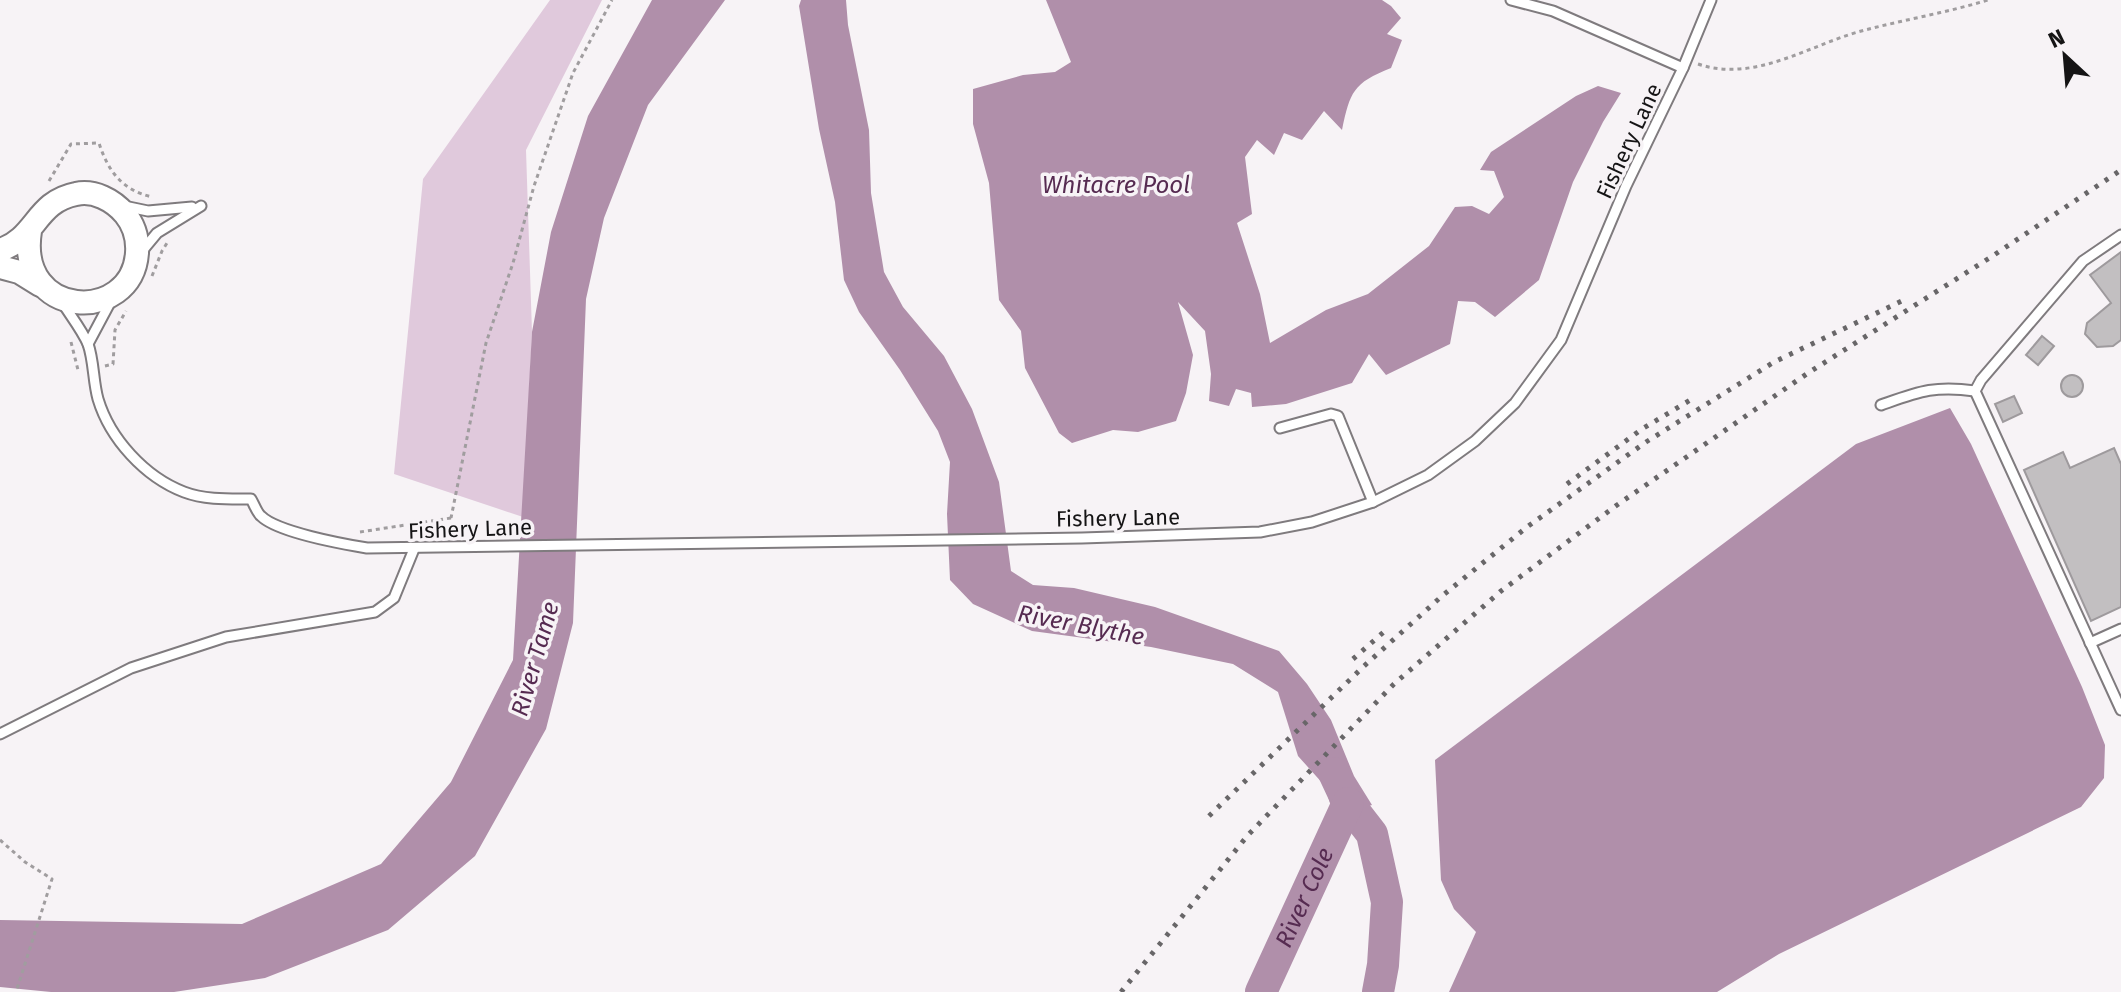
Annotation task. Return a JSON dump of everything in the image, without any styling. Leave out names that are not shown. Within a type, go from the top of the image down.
[{"type":"street","points":[[0,267],[19,272],[54,294],[89,303],[115,292],[125,283],[137,260],[138,244],[134,229],[116,205],[81,193],[62,198],[48,206],[38,217],[30,231],[30,263],[37,278],[54,294]]},
{"type":"street","points":[[0,250],[30,231]]},
{"type":"lane","points":[[1511,0],[1553,11],[1683,68]]},
{"type":"lane","name":"Fishery Lane","points":[[88,344],[98,398],[107,422],[125,448],[152,474],[184,492],[218,499],[251,499],[261,517],[318,539],[367,548],[1082,538],[1260,532],[1312,522],[1373,502],[1428,475],[1475,441],[1515,403],[1561,340],[1626,186],[1683,68],[1711,0]]},
{"type":"lane","points":[[116,205],[148,211],[201,206],[157,233],[137,260]]},
{"type":"lane","points":[[1975,391],[1981,380],[2083,261],[2121,235]]},
{"type":"lane","points":[[54,294],[88,344],[115,292]]},
{"type":"lane","points":[[1881,405],[1927,389],[1944,387],[1975,391]]},
{"type":"lane","points":[[1975,391],[2121,710]]},
{"type":"lane","points":[[1280,428],[1331,414],[1338,416],[1373,502]]},
{"type":"lane","points":[[0,734],[131,668],[212,641],[315,620],[375,612],[394,598],[414,549]]},
{"type":"lane","points":[[2090,643],[2121,629]]},
{"type":"path","points":[[458,545],[451,518],[486,343],[513,263],[534,186],[573,73],[612,0]]},
{"type":"path","points":[[1683,68],[1695,63],[1724,70],[1757,67],[1866,29],[1988,0]]},
{"type":"path","points":[[71,144],[99,143],[106,165],[117,179],[138,193],[159,198]]},
{"type":"path","points":[[68,331],[78,370]]},
{"type":"path","points":[[356,533],[451,518]]},
{"type":"path","points":[[0,840],[25,862],[52,879],[16,992]]},
{"type":"shaded area","points":[[550,0],[602,0],[526,150],[532,332],[523,517],[394,474],[423,179]]},
{"type":"water","name":"River Tame","points":[[652,0],[725,0],[648,105],[604,218],[586,299],[573,623],[546,729],[475,856],[388,930],[265,978],[174,992],[51,992],[0,987],[0,920],[242,924],[381,864],[451,782],[513,660],[532,332],[551,232],[588,116]]},
{"type":"water","points":[[801,0],[846,0],[869,130],[871,193],[884,272],[903,307],[944,356],[972,409],[999,482],[1011,571],[1033,585],[1074,588],[1155,607],[1279,651],[1307,684],[1331,720],[1354,776],[1372,805],[1334,817],[1325,786],[1298,756],[1278,692],[1233,664],[1151,647],[1032,631],[973,604],[950,580],[947,514],[950,462],[938,431],[859,312],[844,280],[835,202],[819,129],[799,6]]},
{"type":"water","name":"Whitacre Pool","points":[[1046,0],[1382,0],[1401,18],[1387,34],[1402,40],[1391,68],[1368,79],[1355,90],[1342,130],[1324,111],[1302,140],[1284,133],[1274,155],[1257,140],[1245,157],[1252,214],[1237,223],[1260,294],[1270,343],[1326,310],[1368,294],[1429,246],[1455,207],[1472,206],[1489,214],[1504,197],[1494,171],[1480,170],[1491,152],[1576,96],[1598,86],[1621,93],[1573,182],[1539,280],[1495,317],[1475,302],[1458,301],[1450,344],[1386,375],[1369,354],[1352,383],[1286,404],[1252,407],[1251,393],[1236,389],[1229,406],[1209,401],[1211,374],[1205,331],[1178,302],[1193,355],[1186,393],[1176,421],[1138,432],[1113,430],[1072,443],[1059,433],[1025,368],[1021,331],[999,300],[989,183],[973,124],[973,89],[1023,75],[1055,72],[1071,62]]},
{"type":"water","points":[[1950,408],[1971,444],[2082,687],[2105,745],[2104,778],[2081,807],[1779,954],[1717,992],[1449,992],[1476,932],[1454,909],[1441,880],[1435,760],[1856,444]]},
{"type":"building","points":[[2121,252],[2121,340],[2113,346],[2097,347],[2085,334],[2087,323],[2111,303],[2090,275]]},
{"type":"building","points":[[2042,336],[2054,346],[2038,365],[2026,355]]},
{"type":"building","points":[[2072,375],[2080,378],[2083,386],[2080,394],[2072,397],[2064,394],[2061,386],[2064,378]]},
{"type":"building","points":[[2014,396],[2022,413],[2003,422],[1995,404]]},
{"type":"building","points":[[2114,448],[2121,464],[2121,607],[2091,621],[2024,470],[2063,452],[2070,468]]},
{"type":"waterway","name":"River Blythe","points":[[1334,773],[1348,803],[1372,834],[1387,902],[1378,992]]},
{"type":"waterway","name":"River Cole","points":[[1261,992],[1348,803]]},
{"type":"railway","points":[[1121,992],[1248,835],[1394,684],[1501,591],[1617,505],[1808,373],[2121,170]]},
{"type":"railway","points":[[1209,816],[1364,666],[1442,596],[1527,527],[1646,442],[1774,362],[1908,298]]},
{"type":"railway","points":[[1567,484],[1642,429],[1692,399]]},
{"type":"railway","points":[[1353,659],[1386,630]]}]
